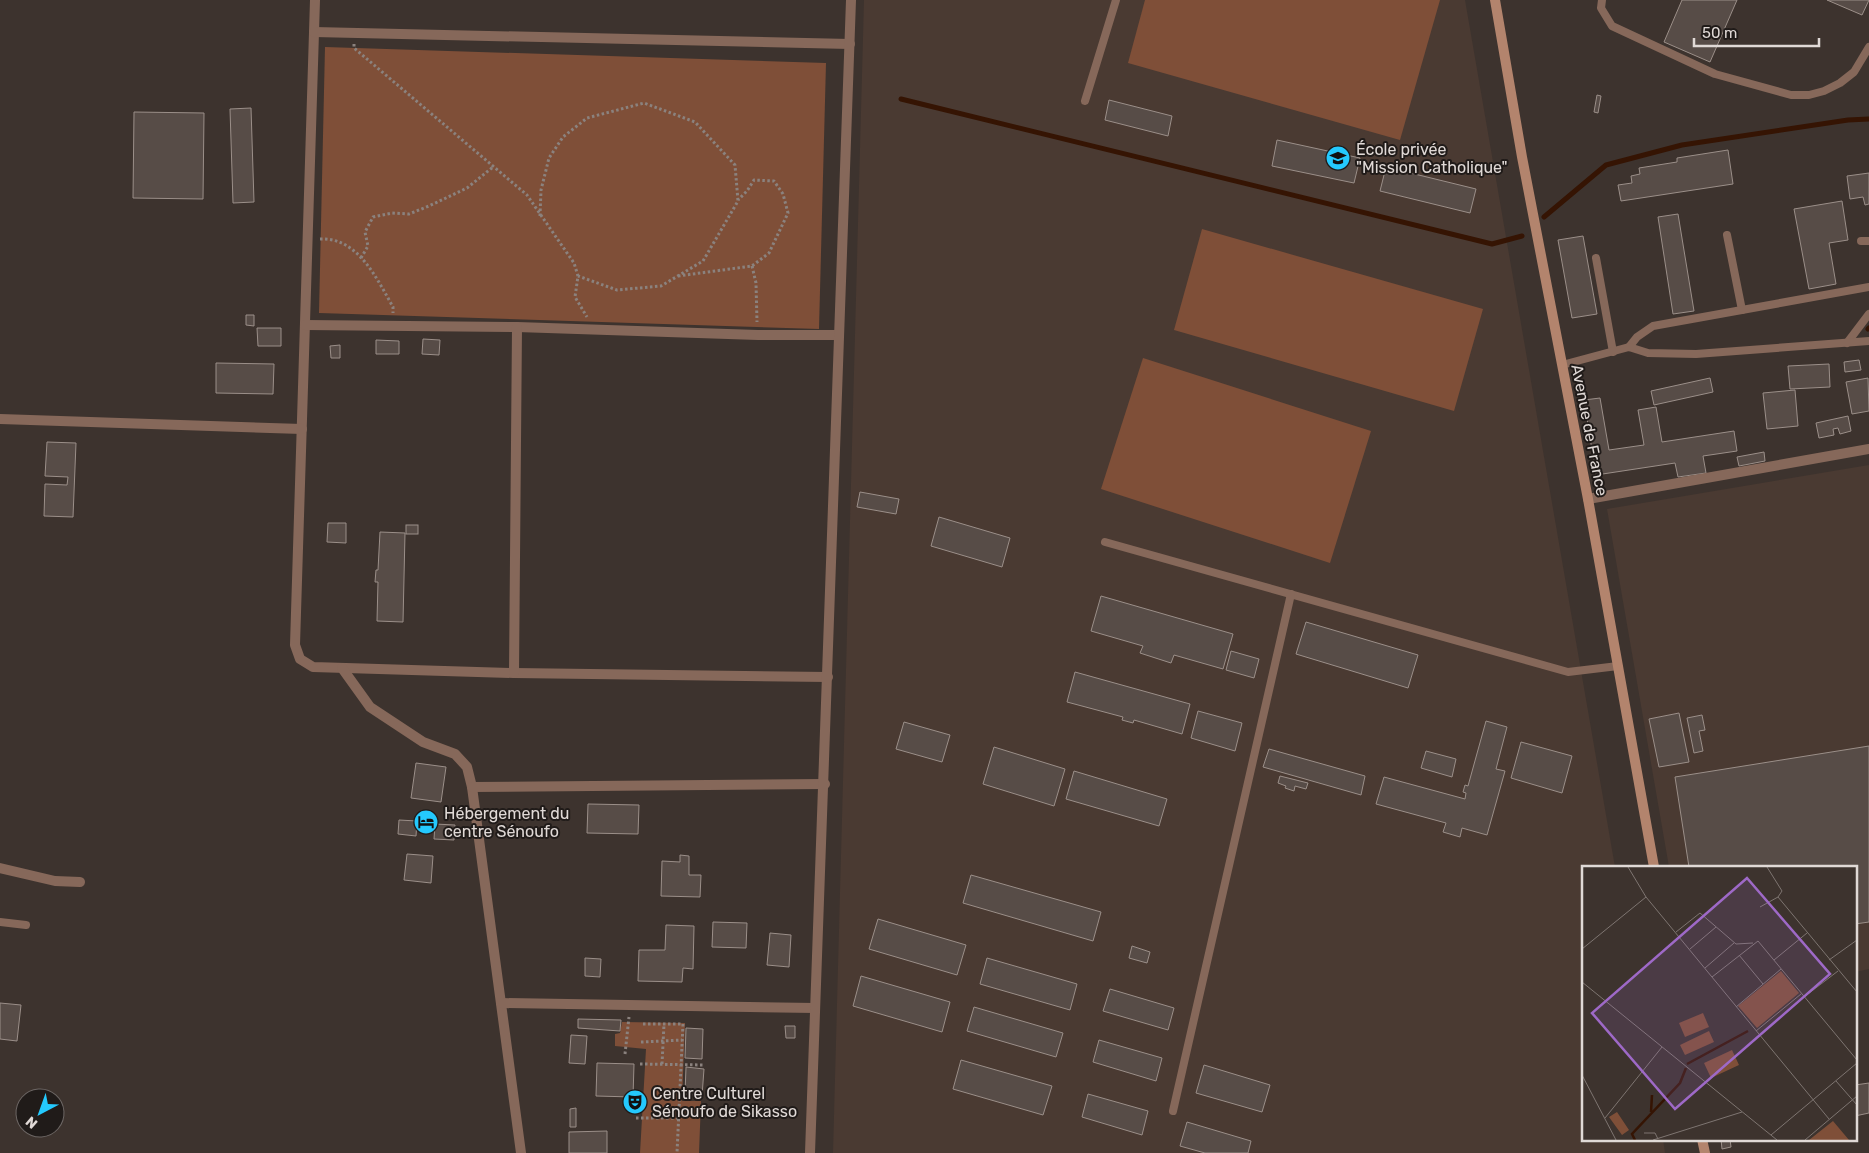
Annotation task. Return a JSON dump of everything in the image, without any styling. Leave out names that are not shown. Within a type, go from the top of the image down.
[{"type":"main road","name":"Avenue de France","points":[[1495,0],[1523,167],[1588,499],[1654,866]]},
{"type":"main road","points":[[1702,1140],[1705,1153]]},
{"type":"street","points":[[315,0],[295,645],[300,659],[313,667],[342,668],[514,673],[828,677]]},
{"type":"street","points":[[810,1153],[851,0]]},
{"type":"street","points":[[314,32],[850,44]]},
{"type":"street","points":[[305,326],[518,327],[758,335],[839,335]]},
{"type":"street","points":[[514,673],[518,327]]},
{"type":"street","points":[[0,419],[302,428]]},
{"type":"street","points":[[1588,499],[1869,449]]},
{"type":"street","points":[[342,668],[370,707],[423,742],[455,754],[467,766],[472,787],[521,1153]]},
{"type":"street","points":[[472,787],[824,784]]},
{"type":"street","points":[[0,868],[55,881],[80,882]]},
{"type":"street","points":[[501,1003],[815,1008]]},
{"type":"lane","points":[[1085,101],[1116,0]]},
{"type":"lane","points":[[1602,0],[1601,8],[1612,26],[1715,74],[1791,95],[1808,95],[1824,91],[1840,83],[1854,72],[1869,47]]},
{"type":"lane","points":[[1727,235],[1742,310]]},
{"type":"lane","points":[[1596,258],[1613,352]]},
{"type":"lane","points":[[1562,366],[1629,347],[1638,337],[1653,326],[1869,287]]},
{"type":"lane","points":[[1847,343],[1869,314]]},
{"type":"lane","points":[[1629,347],[1648,353],[1696,354],[1869,341]]},
{"type":"lane","points":[[1105,542],[1568,672],[1618,666]]},
{"type":"lane","points":[[1173,1111],[1291,594]]},
{"type":"lane","points":[[0,922],[26,925]]},
{"type":"path","points":[[355,34],[354,48],[527,195],[574,263],[578,276],[575,297],[589,322],[590,329]]},
{"type":"path","points":[[540,216],[542,190],[550,158],[562,137],[587,118],[644,103],[695,122],[734,165],[738,201]]},
{"type":"path","points":[[361,258],[368,246],[365,232],[373,217],[408,214],[429,206],[467,188],[493,167]]},
{"type":"path","points":[[578,276],[617,290],[661,286],[675,277],[703,261],[738,201],[754,180],[774,181],[784,194],[788,213],[769,254],[752,266],[675,277]]},
{"type":"path","points":[[308,239],[329,238],[353,249],[371,270],[393,307],[394,326]]},
{"type":"path","points":[[752,266],[756,283],[758,335]]},
{"type":"path","points":[[625,1054],[630,1005]]},
{"type":"path","points":[[643,1024],[683,1024],[677,1153]]},
{"type":"path","points":[[662,1064],[664,1024]]},
{"type":"path","points":[[642,1042],[682,1040]]},
{"type":"path","points":[[640,1064],[704,1065]]},
{"type":"path","points":[[636,1118],[679,1118]]},
{"type":"shaded area","points":[[864,0],[1465,0],[1615,866],[1582,866],[1582,1140],[1663,1140],[1665,1153],[833,1153]]},
{"type":"shaded area","points":[[1145,0],[1440,0],[1400,140],[1128,63]]},
{"type":"shaded area","points":[[325,47],[826,63],[819,329],[319,313]]},
{"type":"shaded area","points":[[1202,229],[1483,309],[1454,411],[1174,330]]},
{"type":"shaded area","points":[[1143,358],[1371,431],[1330,563],[1101,489]]},
{"type":"shaded area","points":[[1869,465],[1869,969],[1856,972],[1856,866],[1669,866],[1607,509]]},
{"type":"shaded area","points":[[622,1022],[685,1023],[682,1101],[701,1101],[699,1153],[640,1153],[646,1049],[615,1046],[615,1034],[620,1033]]},
{"type":"building","points":[[1682,0],[1737,0],[1710,62],[1664,42]]},
{"type":"building","points":[[1827,0],[1869,0],[1862,15]]},
{"type":"building","points":[[1597,95],[1601,96],[1598,113],[1594,112]]},
{"type":"building","points":[[1109,100],[1172,116],[1168,136],[1105,120]]},
{"type":"building","points":[[251,108],[254,202],[233,203],[230,109]]},
{"type":"building","points":[[134,112],[204,113],[203,199],[133,198]]},
{"type":"building","points":[[1277,140],[1360,158],[1354,183],[1272,166]]},
{"type":"building","points":[[1728,150],[1733,184],[1621,201],[1618,185],[1632,183],[1631,176],[1640,174],[1639,168],[1677,162],[1677,158]]},
{"type":"building","points":[[1386,167],[1476,189],[1470,213],[1380,191]]},
{"type":"building","points":[[1869,173],[1869,204],[1865,205],[1863,197],[1850,199],[1847,176]]},
{"type":"building","points":[[1842,201],[1848,240],[1829,243],[1836,284],[1809,289],[1794,209]]},
{"type":"building","points":[[1678,214],[1694,311],[1673,314],[1658,217]]},
{"type":"building","points":[[1583,236],[1597,314],[1572,318],[1558,240]]},
{"type":"building","points":[[246,315],[254,315],[254,326],[246,325]]},
{"type":"building","points":[[257,328],[281,328],[281,346],[258,346]]},
{"type":"building","points":[[423,339],[440,340],[439,355],[422,354]]},
{"type":"building","points":[[376,340],[399,341],[399,354],[376,354]]},
{"type":"building","points":[[340,345],[340,358],[331,358],[330,346]]},
{"type":"building","points":[[1859,360],[1861,370],[1845,372],[1844,362]]},
{"type":"building","points":[[216,363],[274,364],[273,394],[216,393]]},
{"type":"building","points":[[1829,364],[1830,387],[1790,389],[1788,366]]},
{"type":"building","points":[[1710,378],[1713,392],[1654,405],[1651,391]]},
{"type":"building","points":[[1868,378],[1869,411],[1852,414],[1846,382]]},
{"type":"building","points":[[1795,390],[1798,426],[1767,429],[1763,393]]},
{"type":"building","points":[[1600,398],[1609,450],[1644,445],[1638,410],[1656,407],[1662,442],[1734,431],[1737,451],[1703,456],[1706,473],[1678,477],[1675,463],[1596,475],[1584,400]]},
{"type":"building","points":[[1848,416],[1851,431],[1840,434],[1838,428],[1833,429],[1834,435],[1819,438],[1816,423]]},
{"type":"building","points":[[47,442],[76,443],[73,517],[44,516],[45,484],[67,485],[68,477],[45,476]]},
{"type":"building","points":[[1764,452],[1765,461],[1739,466],[1737,457]]},
{"type":"building","points":[[860,492],[899,499],[896,514],[857,507]]},
{"type":"building","points":[[939,517],[1010,538],[1002,567],[931,546]]},
{"type":"building","points":[[328,523],[346,523],[346,543],[327,542]]},
{"type":"building","points":[[406,525],[418,525],[418,534],[406,534]]},
{"type":"building","points":[[380,532],[405,533],[403,622],[377,621],[378,582],[375,582],[376,570],[378,570]]},
{"type":"building","points":[[1101,596],[1233,634],[1223,669],[1174,655],[1171,663],[1140,653],[1143,646],[1091,631]]},
{"type":"building","points":[[1306,622],[1418,655],[1408,688],[1296,654]]},
{"type":"building","points":[[1231,651],[1259,659],[1254,678],[1226,670]]},
{"type":"building","points":[[1075,672],[1190,704],[1182,734],[1134,720],[1133,723],[1122,720],[1123,717],[1067,702]]},
{"type":"building","points":[[1198,711],[1242,723],[1235,751],[1191,738]]},
{"type":"building","points":[[1679,713],[1689,762],[1659,767],[1649,719]]},
{"type":"building","points":[[1702,715],[1705,730],[1699,731],[1703,751],[1694,753],[1687,718]]},
{"type":"building","points":[[1486,721],[1507,727],[1496,769],[1505,771],[1487,835],[1462,828],[1460,837],[1443,832],[1446,823],[1376,804],[1384,777],[1465,799],[1466,793],[1463,792],[1465,785],[1468,786]]},
{"type":"building","points":[[904,722],[950,735],[942,762],[896,749]]},
{"type":"building","points":[[1521,742],[1572,756],[1562,793],[1511,778]]},
{"type":"building","points":[[1869,746],[1869,922],[1856,924],[1856,866],[1689,866],[1675,777]]},
{"type":"building","points":[[994,747],[1065,769],[1054,806],[983,784]]},
{"type":"building","points":[[1269,749],[1365,776],[1361,795],[1263,767]]},
{"type":"building","points":[[1426,751],[1456,759],[1452,777],[1421,768]]},
{"type":"building","points":[[416,763],[446,767],[441,802],[411,798]]},
{"type":"building","points":[[1074,771],[1167,799],[1159,826],[1066,799]]},
{"type":"building","points":[[1280,776],[1308,783],[1306,789],[1295,786],[1294,791],[1285,788],[1286,786],[1278,783]]},
{"type":"building","points":[[588,804],[639,805],[638,834],[587,833]]},
{"type":"building","points":[[399,820],[417,821],[416,836],[398,834]]},
{"type":"building","points":[[435,824],[455,825],[454,840],[434,839]]},
{"type":"building","points":[[407,854],[433,856],[431,883],[404,880]]},
{"type":"building","points":[[680,855],[689,856],[689,875],[701,875],[700,897],[661,896],[662,861],[680,862]]},
{"type":"building","points":[[971,875],[1101,912],[1093,941],[963,903]]},
{"type":"building","points":[[878,919],[966,945],[957,975],[869,949]]},
{"type":"building","points":[[713,922],[747,923],[746,948],[712,947]]},
{"type":"building","points":[[666,925],[694,926],[693,969],[683,968],[682,982],[638,981],[639,950],[665,950]]},
{"type":"building","points":[[770,933],[791,935],[789,967],[767,965]]},
{"type":"building","points":[[1132,946],[1150,952],[1147,963],[1129,958]]},
{"type":"building","points":[[585,958],[601,959],[600,977],[585,976]]},
{"type":"building","points":[[987,958],[1077,984],[1070,1010],[980,984]]},
{"type":"building","points":[[861,976],[950,1002],[942,1032],[853,1006]]},
{"type":"building","points":[[1110,989],[1174,1008],[1168,1030],[1103,1011]]},
{"type":"building","points":[[0,1003],[21,1005],[17,1041],[0,1039]]},
{"type":"building","points":[[974,1007],[1063,1033],[1056,1057],[967,1031]]},
{"type":"building","points":[[578,1019],[621,1020],[620,1031],[578,1028]]},
{"type":"building","points":[[785,1026],[795,1026],[795,1038],[786,1038]]},
{"type":"building","points":[[686,1028],[703,1029],[702,1059],[685,1058]]},
{"type":"building","points":[[571,1035],[587,1036],[585,1064],[569,1063]]},
{"type":"building","points":[[1099,1040],[1162,1058],[1156,1081],[1093,1062]]},
{"type":"building","points":[[961,1060],[1052,1086],[1043,1115],[953,1089]]},
{"type":"building","points":[[597,1063],[634,1064],[633,1097],[596,1096]]},
{"type":"building","points":[[1204,1065],[1270,1085],[1262,1112],[1196,1093]]},
{"type":"building","points":[[686,1067],[704,1069],[702,1096],[685,1094]]},
{"type":"building","points":[[1869,1083],[1869,1113],[1856,1116],[1856,1085]]},
{"type":"building","points":[[1088,1094],[1148,1111],[1142,1135],[1082,1117]]},
{"type":"building","points":[[576,1108],[576,1127],[570,1127],[570,1109]]},
{"type":"building","points":[[1187,1122],[1251,1141],[1248,1153],[1205,1153],[1180,1146]]},
{"type":"building","points":[[607,1131],[607,1153],[569,1153],[569,1132]]},
{"type":"building","points":[[1721,1140],[1730,1140],[1731,1147],[1722,1149]]},
{"type":"waterway","points":[[901,99],[1492,244],[1522,236]]},
{"type":"waterway","points":[[1544,217],[1606,165],[1682,145],[1848,120],[1869,119]]},
{"type":"place","name":"École privée \"Mission Catholique\"","points":[[1338,158]]},
{"type":"place","name":"Hébergement du centre Sénoufo","points":[[426,822]]},
{"type":"place","name":"Centre Culturel Sénoufo de Sikasso","points":[[635,1102]]}]
